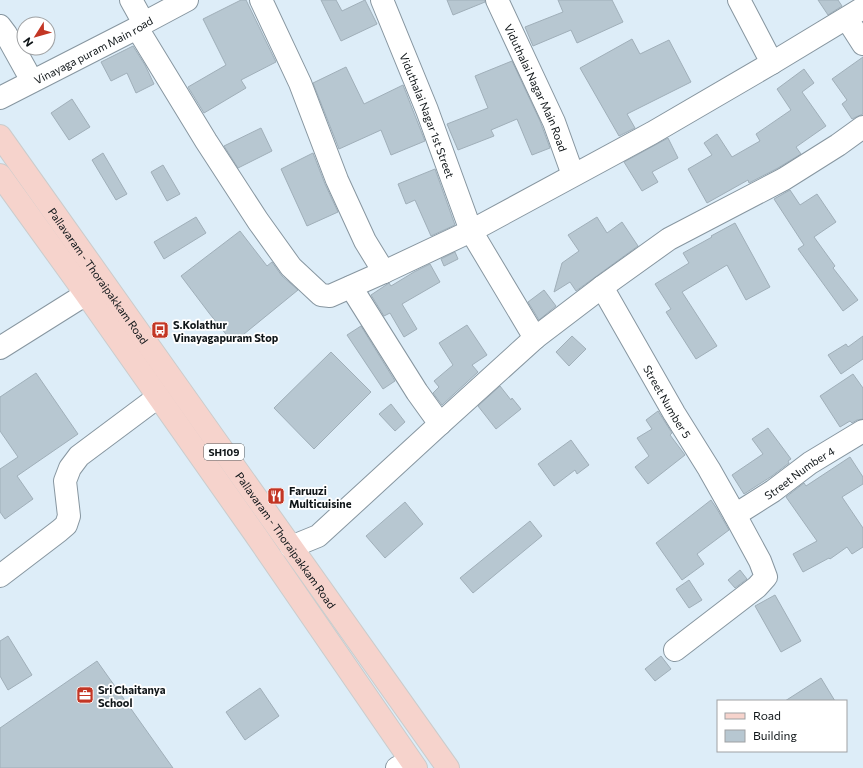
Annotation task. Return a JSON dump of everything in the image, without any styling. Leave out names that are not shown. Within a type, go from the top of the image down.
[{"type":"main road","name":"Pallavaram - Thoraipakkam Road","points":[[0,136],[448,768]]},
{"type":"main road","name":"Pallavaram - Thoraipakkam Road","points":[[0,175],[86,294],[255,534],[407,766]]},
{"type":"main road","points":[[255,534],[274,522]]},
{"type":"street","points":[[131,0],[141,18],[139,26],[206,141],[291,267],[321,296],[330,296],[351,287],[471,231],[652,133],[855,14],[863,44]]},
{"type":"street","name":"Vinayaga puram Main road","points":[[0,98],[187,0]]},
{"type":"street","points":[[261,0],[300,83],[337,180],[365,241],[384,272]]},
{"type":"street","name":"Viduthalai Nagar 1st Street","points":[[382,0],[427,110],[471,231],[535,338]]},
{"type":"street","name":"Viduthalai Nagar Main Road","points":[[497,0],[554,122],[573,176]]},
{"type":"street","points":[[739,0],[772,64]]},
{"type":"street","points":[[0,26],[32,81]]},
{"type":"street","points":[[291,547],[318,536],[535,338],[602,286],[669,239],[784,179],[838,146],[863,127]]},
{"type":"street","name":"Street Number 5","points":[[602,286],[670,407],[709,469],[735,515],[760,561],[766,577],[757,587],[674,650]]},
{"type":"street","points":[[351,287],[417,392],[440,424]]},
{"type":"street","points":[[0,348],[86,294]]},
{"type":"street","points":[[0,576],[66,525],[69,516],[65,482],[70,468],[79,456],[158,397]]},
{"type":"street","name":"Street Number 4","points":[[735,515],[773,491],[810,463],[863,431]]},
{"type":"building","points":[[241,0],[246,0],[276,62],[241,80],[246,88],[204,113],[188,87],[226,65],[203,19]]},
{"type":"building","points":[[321,0],[336,0],[342,11],[365,0],[377,24],[341,41]]},
{"type":"building","points":[[447,0],[485,0],[485,2],[453,15]]},
{"type":"building","points":[[558,0],[612,0],[623,22],[577,43],[571,30],[533,46],[525,27],[563,12]]},
{"type":"building","points":[[818,0],[838,0],[842,6],[828,15]]},
{"type":"building","points":[[632,39],[640,54],[669,40],[691,82],[627,114],[635,128],[619,136],[580,68]]},
{"type":"building","points":[[133,46],[145,65],[154,84],[136,93],[127,73],[111,81],[101,62]]},
{"type":"building","points":[[863,57],[863,114],[852,119],[842,104],[847,100],[832,79]]},
{"type":"building","points":[[512,61],[540,121],[550,148],[532,155],[517,119],[491,130],[494,136],[458,150],[447,124],[488,108],[475,76]]},
{"type":"building","points":[[346,67],[364,104],[403,85],[425,141],[391,155],[381,130],[339,149],[313,83]]},
{"type":"building","points":[[804,69],[814,83],[802,92],[826,126],[796,147],[801,154],[778,168],[749,183],[748,180],[707,203],[688,169],[712,155],[704,143],[717,134],[732,157],[760,141],[756,134],[791,110],[777,89]]},
{"type":"building","points":[[72,99],[90,127],[69,140],[51,113]]},
{"type":"building","points":[[261,128],[272,151],[238,168],[224,146]]},
{"type":"building","points":[[668,138],[678,158],[652,172],[658,182],[642,191],[624,162]]},
{"type":"building","points":[[103,153],[127,194],[116,200],[92,160]]},
{"type":"building","points":[[313,153],[338,212],[307,226],[281,169]]},
{"type":"building","points":[[163,165],[180,194],[167,201],[151,172]]},
{"type":"building","points":[[435,169],[455,225],[431,236],[415,200],[406,204],[398,184]]},
{"type":"building","points":[[790,190],[800,205],[817,194],[836,222],[814,237],[835,266],[833,268],[858,300],[843,311],[798,249],[804,245],[774,199]]},
{"type":"building","points":[[196,217],[206,233],[164,259],[154,242]]},
{"type":"building","points":[[597,217],[607,233],[622,222],[638,246],[576,291],[570,282],[554,292],[562,263],[579,251],[568,235]]},
{"type":"building","points":[[735,223],[770,287],[746,300],[727,265],[682,292],[717,346],[696,359],[666,312],[671,309],[655,284],[689,263],[683,253]]},
{"type":"building","points":[[240,231],[267,266],[272,262],[282,276],[298,290],[233,343],[181,276]]},
{"type":"building","points":[[455,252],[458,259],[444,266],[441,259]]},
{"type":"building","points":[[430,264],[440,282],[402,304],[417,329],[404,337],[390,313],[384,316],[371,295],[389,283],[391,286]]},
{"type":"building","points":[[544,290],[556,306],[539,320],[528,302]]},
{"type":"building","points":[[467,325],[487,355],[472,365],[478,372],[442,405],[433,393],[439,387],[434,381],[453,365],[439,343]]},
{"type":"building","points":[[361,326],[395,381],[383,389],[347,335]]},
{"type":"building","points":[[572,336],[586,349],[569,366],[556,352]]},
{"type":"building","points":[[863,336],[863,359],[841,374],[828,355],[846,344],[848,347]]},
{"type":"building","points":[[331,352],[371,392],[314,449],[274,408]]},
{"type":"building","points":[[36,373],[78,434],[17,476],[33,499],[5,519],[0,512],[0,469],[18,457],[0,431],[0,397]]},
{"type":"building","points":[[853,374],[863,388],[863,419],[852,423],[850,421],[840,427],[820,396]]},
{"type":"building","points":[[500,386],[511,400],[512,398],[521,409],[496,429],[478,406]]},
{"type":"building","points":[[391,404],[405,422],[395,431],[379,414]]},
{"type":"building","points":[[658,411],[672,433],[670,435],[685,455],[648,484],[635,467],[649,456],[637,438],[652,429],[646,420]]},
{"type":"building","points":[[768,428],[791,459],[788,461],[789,463],[772,476],[744,494],[732,475],[763,454],[752,439]]},
{"type":"building","points":[[571,440],[589,465],[577,474],[575,470],[554,486],[538,464]]},
{"type":"building","points":[[850,457],[863,477],[863,484],[842,497],[863,528],[863,547],[852,554],[847,547],[830,559],[829,558],[803,572],[793,554],[817,541],[786,497],[804,483],[806,486]]},
{"type":"building","points":[[711,500],[729,530],[697,554],[704,564],[682,580],[656,543]]},
{"type":"building","points":[[405,502],[423,524],[385,558],[366,536]]},
{"type":"building","points":[[530,521],[542,536],[473,593],[460,578]]},
{"type":"building","points":[[740,570],[747,579],[735,588],[728,580]]},
{"type":"building","points":[[689,580],[702,600],[689,608],[676,589]]},
{"type":"building","points":[[775,595],[801,641],[781,652],[755,606]]},
{"type":"building","points":[[8,636],[32,675],[8,690],[0,676],[0,641]]},
{"type":"building","points":[[661,656],[671,669],[655,681],[645,669]]},
{"type":"building","name":"Sri Chaitanya School","points":[[97,661],[173,768],[0,768],[0,728]]},
{"type":"building","points":[[821,678],[834,700],[787,700]]},
{"type":"building","points":[[260,688],[279,716],[245,740],[226,712]]},
{"type":"place","name":"S.Kolathur Vinayagapuram Stop","points":[[160,330]]},
{"type":"place","name":"Faruuzi Multicuisine","points":[[276,496]]},
{"type":"place","name":"Sri Chaitanya School","points":[[85,695]]}]
